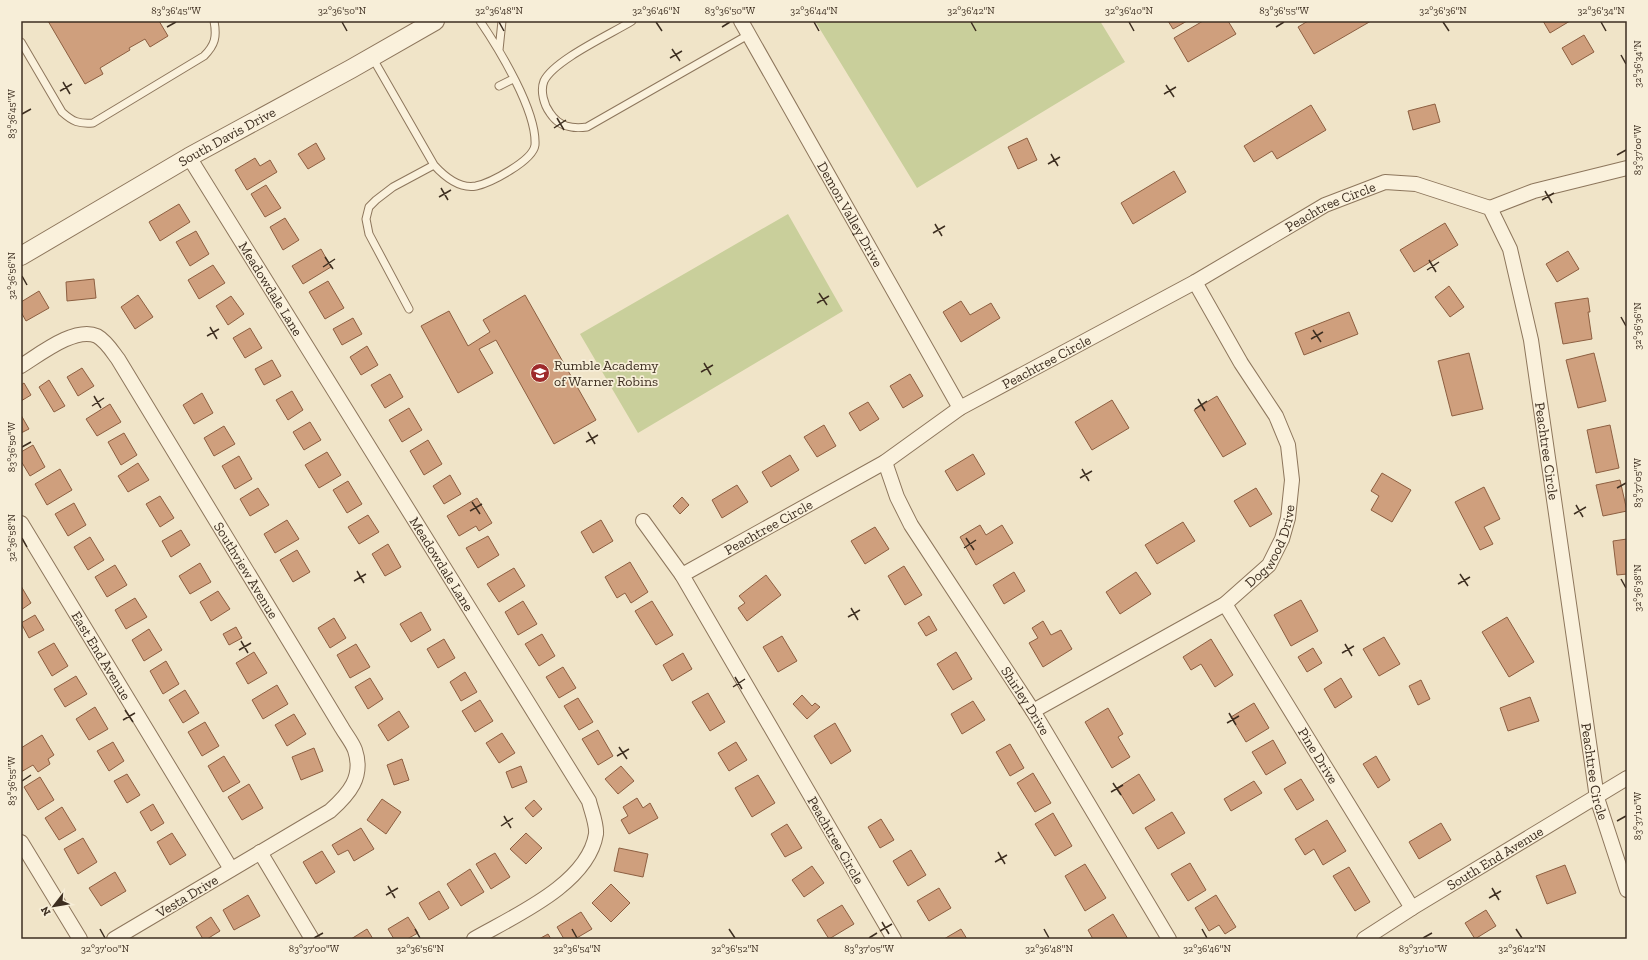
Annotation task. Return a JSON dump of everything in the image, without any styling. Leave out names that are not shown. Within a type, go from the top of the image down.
[{"type":"street","name":"South Davis Drive","points":[[21,256],[189,158],[435,21]]},
{"type":"street","name":"Demon Valley Drive","points":[[741,21],[960,408]]},
{"type":"street","name":"Meadowdale Lane","points":[[189,158],[590,801],[596,832],[590,853],[578,871],[541,900],[474,939]]},
{"type":"street","points":[[1490,208],[1534,191],[1627,168]]},
{"type":"street","name":"Peachtree Circle","points":[[682,575],[884,462],[960,408],[1195,282],[1325,205],[1386,182],[1416,184],[1490,208],[1510,249],[1530,340],[1597,798],[1627,890]]},
{"type":"street","name":"Dogwood Drive","points":[[1033,711],[1225,604],[1269,565],[1282,539],[1288,518],[1292,480],[1288,445],[1276,416],[1241,363],[1195,282]]},
{"type":"street","name":"Southview Avenue","points":[[21,366],[73,336],[86,334],[97,336],[107,344],[118,359],[355,749],[358,767],[353,787],[343,800],[330,811],[260,852]]},
{"type":"street","name":"Shirley Drive","points":[[884,462],[897,497],[911,525],[1033,711],[1169,939]]},
{"type":"street","name":"Peachtree Circle","points":[[643,521],[682,575],[894,939]]},
{"type":"street","name":"East End Avenue","points":[[21,524],[231,869]]},
{"type":"street","name":"Pine Drive","points":[[1225,604],[1412,908]]},
{"type":"street","name":"South End Avenue","points":[[1364,939],[1412,908],[1597,798],[1627,778]]},
{"type":"street","points":[[21,842],[80,939]]},
{"type":"street","points":[[260,852],[312,939]]},
{"type":"street","name":"Vesta Drive","points":[[114,939],[260,852]]},
{"type":"lane","points":[[21,42],[62,112],[72,121],[81,124],[93,123],[204,56],[211,49],[216,40],[214,21]]},
{"type":"lane","points":[[372,57],[434,165],[442,174],[456,183],[476,186],[505,174],[529,157],[535,147],[534,133],[529,113],[499,50],[480,21]]},
{"type":"lane","points":[[499,50],[502,21]]},
{"type":"lane","points":[[632,21],[565,60],[550,73],[544,82],[542,97],[548,111],[555,120],[574,128],[588,127],[748,35]]},
{"type":"lane","points":[[499,86],[513,79]]},
{"type":"lane","points":[[409,309],[369,234],[366,219],[369,207],[376,200],[393,187],[434,165]]},
{"type":"green space","points":[[815,21],[1100,21],[1125,62],[917,188]]},
{"type":"green space","points":[[788,214],[843,311],[638,433],[580,334]]},
{"type":"building","points":[[48,21],[159,21],[168,36],[150,47],[145,39],[129,48],[130,50],[100,68],[103,74],[85,84]]},
{"type":"building","points":[[1168,21],[1187,21],[1173,29]]},
{"type":"building","points":[[1203,21],[1228,21],[1236,34],[1188,62],[1174,38]]},
{"type":"building","points":[[1308,21],[1371,21],[1314,54],[1298,27]]},
{"type":"building","points":[[1543,21],[1570,21],[1550,33]]},
{"type":"building","points":[[1584,35],[1594,52],[1572,65],[1562,48]]},
{"type":"building","points":[[1435,104],[1440,122],[1413,130],[1408,111]]},
{"type":"building","points":[[1311,105],[1326,130],[1277,159],[1272,151],[1254,162],[1244,146]]},
{"type":"building","points":[[1027,138],[1037,160],[1018,169],[1008,147]]},
{"type":"building","points":[[316,143],[325,159],[308,169],[298,154]]},
{"type":"building","points":[[255,158],[260,166],[270,160],[277,172],[247,190],[235,170]]},
{"type":"building","points":[[1174,171],[1186,192],[1133,224],[1121,203]]},
{"type":"building","points":[[266,185],[281,208],[265,217],[251,194]]},
{"type":"building","points":[[179,204],[190,222],[160,241],[149,222]]},
{"type":"building","points":[[285,218],[299,240],[283,250],[270,227]]},
{"type":"building","points":[[1445,223],[1458,245],[1414,272],[1400,250]]},
{"type":"building","points":[[196,231],[209,254],[190,266],[176,242]]},
{"type":"building","points":[[321,249],[331,267],[303,284],[292,266]]},
{"type":"building","points":[[1568,251],[1579,269],[1557,282],[1546,264]]},
{"type":"building","points":[[213,265],[225,283],[199,299],[188,280]]},
{"type":"building","points":[[94,279],[96,298],[67,301],[66,282]]},
{"type":"building","points":[[328,281],[344,308],[325,319],[309,292]]},
{"type":"building","points":[[1449,286],[1464,307],[1450,317],[1435,297]]},
{"type":"building","points":[[39,291],[49,308],[26,321],[21,312],[21,302]]},
{"type":"building","points":[[138,295],[153,317],[135,329],[121,307]]},
{"type":"building","points":[[525,295],[596,420],[554,444],[496,340],[479,349],[493,373],[458,393],[421,326],[449,311],[468,346],[490,332],[483,320]]},
{"type":"building","points":[[231,296],[244,314],[228,325],[216,306]]},
{"type":"building","points":[[1588,298],[1590,312],[1588,312],[1592,339],[1563,344],[1555,303]]},
{"type":"building","points":[[961,301],[970,315],[991,303],[1000,318],[961,342],[943,312]]},
{"type":"building","points":[[1349,312],[1358,334],[1304,355],[1295,333]]},
{"type":"building","points":[[353,318],[362,334],[342,345],[333,329]]},
{"type":"building","points":[[250,328],[262,348],[245,358],[233,338]]},
{"type":"building","points":[[367,346],[378,365],[361,375],[350,357]]},
{"type":"building","points":[[1469,353],[1483,409],[1452,416],[1438,361]]},
{"type":"building","points":[[1594,353],[1606,401],[1578,408],[1566,360]]},
{"type":"building","points":[[272,360],[281,376],[264,385],[255,369]]},
{"type":"building","points":[[82,368],[94,386],[78,396],[67,377]]},
{"type":"building","points":[[390,374],[403,397],[385,408],[371,385]]},
{"type":"building","points":[[910,374],[923,396],[903,408],[890,386]]},
{"type":"building","points":[[49,380],[65,406],[54,412],[39,387]]},
{"type":"building","points":[[24,383],[31,395],[21,401],[21,385]]},
{"type":"building","points":[[292,391],[303,410],[288,420],[276,400]]},
{"type":"building","points":[[202,393],[213,413],[194,424],[183,405]]},
{"type":"building","points":[[1217,396],[1246,444],[1223,457],[1194,410]]},
{"type":"building","points":[[1112,400],[1129,428],[1092,450],[1075,422]]},
{"type":"building","points":[[868,402],[879,419],[860,431],[849,413]]},
{"type":"building","points":[[110,404],[121,422],[97,436],[86,419]]},
{"type":"building","points":[[409,408],[422,430],[402,442],[389,420]]},
{"type":"building","points":[[21,415],[29,429],[21,433]]},
{"type":"building","points":[[310,422],[321,440],[304,450],[293,432]]},
{"type":"building","points":[[824,425],[836,446],[817,457],[804,437]]},
{"type":"building","points":[[1610,425],[1619,468],[1596,473],[1587,430]]},
{"type":"building","points":[[224,426],[235,444],[214,456],[204,438]]},
{"type":"building","points":[[124,433],[137,455],[121,465],[108,442]]},
{"type":"building","points":[[428,440],[442,464],[424,475],[410,451]]},
{"type":"building","points":[[33,445],[45,467],[30,476],[21,461],[21,452]]},
{"type":"building","points":[[327,452],[341,475],[319,488],[305,465]]},
{"type":"building","points":[[973,454],[985,474],[957,491],[945,471]]},
{"type":"building","points":[[790,455],[799,470],[771,487],[762,472]]},
{"type":"building","points":[[239,456],[252,479],[235,489],[222,466]]},
{"type":"building","points":[[138,463],[149,480],[128,492],[118,476]]},
{"type":"building","points":[[60,469],[72,490],[47,505],[35,484]]},
{"type":"building","points":[[1382,473],[1411,490],[1392,522],[1371,510],[1379,496],[1371,491]]},
{"type":"building","points":[[450,475],[461,494],[444,504],[433,486]]},
{"type":"building","points":[[1620,480],[1627,511],[1603,516],[1596,485]]},
{"type":"building","points":[[348,481],[362,504],[347,513],[333,490]]},
{"type":"building","points":[[737,485],[748,502],[722,518],[712,500]]},
{"type":"building","points":[[1484,487],[1500,519],[1484,527],[1493,544],[1480,550],[1455,502]]},
{"type":"building","points":[[258,488],[269,505],[250,516],[240,499]]},
{"type":"building","points":[[1256,488],[1272,514],[1250,527],[1234,501]]},
{"type":"building","points":[[160,496],[174,518],[160,527],[146,504]]},
{"type":"building","points":[[682,497],[689,505],[680,514],[673,506]]},
{"type":"building","points":[[477,498],[492,523],[479,531],[476,526],[459,536],[447,516]]},
{"type":"building","points":[[74,503],[86,525],[68,536],[55,514]]},
{"type":"building","points":[[368,515],[379,532],[359,544],[348,527]]},
{"type":"building","points":[[287,520],[299,539],[275,553],[264,534]]},
{"type":"building","points":[[601,520],[613,541],[593,553],[581,532]]},
{"type":"building","points":[[1183,522],[1195,541],[1157,564],[1145,545]]},
{"type":"building","points":[[980,525],[986,535],[1002,525],[1013,543],[976,565],[960,537]]},
{"type":"building","points":[[875,527],[889,549],[865,564],[851,541]]},
{"type":"building","points":[[181,530],[190,545],[171,557],[162,541]]},
{"type":"building","points":[[488,536],[499,555],[478,568],[466,548]]},
{"type":"building","points":[[90,537],[104,560],[88,570],[74,547]]},
{"type":"building","points":[[1627,539],[1627,574],[1617,575],[1613,541]]},
{"type":"building","points":[[388,544],[401,567],[385,576],[372,554]]},
{"type":"building","points":[[297,550],[310,572],[293,582],[280,560]]},
{"type":"building","points":[[630,562],[648,592],[631,603],[625,593],[617,598],[605,577]]},
{"type":"building","points":[[200,563],[211,582],[190,594],[179,576]]},
{"type":"building","points":[[115,565],[127,585],[107,597],[95,577]]},
{"type":"building","points":[[904,566],[922,595],[905,605],[888,576]]},
{"type":"building","points":[[514,568],[525,586],[499,602],[487,584]]},
{"type":"building","points":[[1014,572],[1025,591],[1004,604],[993,585]]},
{"type":"building","points":[[1136,572],[1151,594],[1120,614],[1106,592]]},
{"type":"building","points":[[766,575],[781,595],[747,621],[738,608],[745,603],[739,596]]},
{"type":"building","points":[[21,586],[31,603],[21,610]]},
{"type":"building","points":[[218,591],[230,609],[211,621],[200,602]]},
{"type":"building","points":[[135,598],[147,617],[126,629],[115,610]]},
{"type":"building","points":[[1301,600],[1318,631],[1291,646],[1274,615]]},
{"type":"building","points":[[523,601],[537,624],[518,635],[505,612]]},
{"type":"building","points":[[652,601],[673,635],[656,645],[635,611]]},
{"type":"building","points":[[421,612],[431,630],[411,642],[400,624]]},
{"type":"building","points":[[35,615],[44,630],[29,638],[21,623]]},
{"type":"building","points":[[929,616],[937,630],[926,636],[918,623]]},
{"type":"building","points":[[1507,617],[1534,662],[1509,677],[1482,632]]},
{"type":"building","points":[[334,618],[346,638],[330,648],[318,628]]},
{"type":"building","points":[[1043,621],[1051,635],[1061,630],[1072,649],[1043,667],[1029,643],[1038,638],[1032,628]]},
{"type":"building","points":[[236,627],[242,638],[229,645],[223,634]]},
{"type":"building","points":[[149,629],[162,650],[144,661],[132,640]]},
{"type":"building","points":[[542,634],[555,656],[539,666],[525,644]]},
{"type":"building","points":[[782,636],[797,661],[778,672],[763,647]]},
{"type":"building","points":[[1384,637],[1400,664],[1379,676],[1363,649]]},
{"type":"building","points":[[444,639],[455,658],[438,668],[427,649]]},
{"type":"building","points":[[1211,639],[1233,675],[1215,687],[1201,664],[1191,670],[1183,657]]},
{"type":"building","points":[[54,643],[68,666],[52,676],[38,652]]},
{"type":"building","points":[[356,644],[370,667],[350,678],[337,655]]},
{"type":"building","points":[[1313,648],[1322,663],[1307,672],[1298,657]]},
{"type":"building","points":[[254,652],[267,673],[248,684],[236,663]]},
{"type":"building","points":[[956,652],[972,679],[953,690],[937,664]]},
{"type":"building","points":[[683,653],[692,669],[672,681],[663,665]]},
{"type":"building","points":[[166,661],[179,684],[163,694],[150,671]]},
{"type":"building","points":[[563,667],[576,688],[559,698],[546,677]]},
{"type":"building","points":[[465,672],[477,692],[461,701],[450,682]]},
{"type":"building","points":[[76,676],[87,694],[65,707],[54,689]]},
{"type":"building","points":[[370,678],[383,699],[368,709],[355,687]]},
{"type":"building","points":[[1341,678],[1352,697],[1335,708],[1324,689]]},
{"type":"building","points":[[1421,680],[1430,699],[1418,705],[1409,686]]},
{"type":"building","points":[[277,685],[288,704],[263,719],[252,700]]},
{"type":"building","points":[[185,690],[199,713],[183,723],[169,700]]},
{"type":"building","points":[[708,693],[725,722],[710,731],[692,702]]},
{"type":"building","points":[[802,695],[812,706],[815,703],[820,707],[807,719],[793,704]]},
{"type":"building","points":[[1530,697],[1539,721],[1508,731],[1500,708]]},
{"type":"building","points":[[578,698],[593,722],[579,730],[564,706]]},
{"type":"building","points":[[480,700],[493,721],[475,732],[462,711]]},
{"type":"building","points":[[973,701],[985,720],[962,734],[951,714]]},
{"type":"building","points":[[1254,703],[1269,728],[1246,742],[1231,717]]},
{"type":"building","points":[[95,707],[108,729],[89,740],[76,719]]},
{"type":"building","points":[[1108,708],[1123,734],[1118,737],[1130,757],[1112,768],[1085,722]]},
{"type":"building","points":[[399,711],[409,727],[388,741],[378,725]]},
{"type":"building","points":[[294,714],[306,734],[287,746],[275,725]]},
{"type":"building","points":[[205,722],[219,746],[202,756],[188,732]]},
{"type":"building","points":[[835,723],[851,751],[831,764],[814,736]]},
{"type":"building","points":[[598,730],[613,756],[598,765],[582,739]]},
{"type":"building","points":[[502,733],[515,753],[499,763],[486,743]]},
{"type":"building","points":[[42,735],[54,755],[48,759],[50,764],[38,772],[33,765],[21,772],[21,748]]},
{"type":"building","points":[[1273,740],[1286,763],[1266,775],[1252,752]]},
{"type":"building","points":[[113,742],[124,761],[109,771],[97,751]]},
{"type":"building","points":[[736,742],[747,760],[729,771],[718,753]]},
{"type":"building","points":[[1010,744],[1024,768],[1010,776],[996,752]]},
{"type":"building","points":[[314,748],[323,771],[301,780],[292,757]]},
{"type":"building","points":[[224,756],[240,782],[223,792],[208,766]]},
{"type":"building","points":[[1376,756],[1390,780],[1378,788],[1363,764]]},
{"type":"building","points":[[402,759],[409,780],[394,785],[387,765]]},
{"type":"building","points":[[521,766],[527,782],[512,788],[506,772]]},
{"type":"building","points":[[621,766],[634,781],[618,794],[605,779]]},
{"type":"building","points":[[1033,773],[1051,803],[1035,812],[1017,783]]},
{"type":"building","points":[[127,774],[140,795],[127,803],[114,781]]},
{"type":"building","points":[[1139,774],[1155,800],[1133,814],[1117,788]]},
{"type":"building","points":[[758,775],[775,803],[752,817],[735,788]]},
{"type":"building","points":[[40,777],[54,800],[38,810],[24,787]]},
{"type":"building","points":[[1301,779],[1314,800],[1297,810],[1284,789]]},
{"type":"building","points":[[1254,781],[1262,793],[1231,811],[1224,799]]},
{"type":"building","points":[[249,784],[263,808],[242,820],[228,797]]},
{"type":"building","points":[[637,798],[643,808],[650,803],[658,818],[629,834],[621,820],[628,816],[623,807]]},
{"type":"building","points":[[382,799],[401,812],[386,834],[367,820]]},
{"type":"building","points":[[534,800],[542,809],[533,817],[525,808]]},
{"type":"building","points":[[153,804],[164,823],[151,831],[140,812]]},
{"type":"building","points":[[62,807],[76,830],[59,840],[45,818]]},
{"type":"building","points":[[1172,812],[1185,833],[1158,849],[1145,828]]},
{"type":"building","points":[[1053,813],[1072,846],[1055,856],[1035,824]]},
{"type":"building","points":[[881,819],[894,840],[880,848],[868,827]]},
{"type":"building","points":[[1327,820],[1346,851],[1323,865],[1314,849],[1305,855],[1295,839]]},
{"type":"building","points":[[1441,823],[1451,840],[1419,859],[1409,842]]},
{"type":"building","points":[[787,824],[802,848],[785,857],[771,834]]},
{"type":"building","points":[[361,828],[374,849],[354,861],[348,850],[338,855],[332,845]]},
{"type":"building","points":[[172,833],[186,855],[170,865],[157,842]]},
{"type":"building","points":[[526,833],[542,848],[526,864],[510,849]]},
{"type":"building","points":[[83,838],[97,862],[78,874],[64,849]]},
{"type":"building","points":[[619,848],[648,854],[643,877],[614,871]]},
{"type":"building","points":[[911,850],[926,875],[908,886],[893,861]]},
{"type":"building","points":[[322,851],[335,872],[316,884],[303,862]]},
{"type":"building","points":[[495,853],[510,877],[491,889],[476,864]]},
{"type":"building","points":[[1190,863],[1206,890],[1188,901],[1171,874]]},
{"type":"building","points":[[1085,864],[1106,898],[1085,911],[1065,876]]},
{"type":"building","points":[[1565,865],[1576,893],[1547,904],[1536,876]]},
{"type":"building","points":[[812,866],[824,883],[804,897],[792,880]]},
{"type":"building","points":[[1349,867],[1370,902],[1355,911],[1333,876]]},
{"type":"building","points":[[470,869],[484,892],[461,906],[447,884]]},
{"type":"building","points":[[115,872],[126,891],[101,906],[89,888]]},
{"type":"building","points":[[611,884],[630,903],[611,922],[592,903]]},
{"type":"building","points":[[939,888],[951,908],[929,921],[917,901]]},
{"type":"building","points":[[439,891],[449,908],[429,920],[419,903]]},
{"type":"building","points":[[248,895],[260,916],[234,930],[223,910]]},
{"type":"building","points":[[1216,895],[1236,927],[1225,934],[1219,925],[1209,931],[1195,908]]},
{"type":"building","points":[[842,905],[854,924],[829,939],[817,920]]},
{"type":"building","points":[[1486,910],[1496,926],[1475,939],[1465,923]]},
{"type":"building","points":[[581,912],[592,929],[575,939],[564,939],[557,927]]},
{"type":"building","points":[[1113,914],[1128,939],[1093,939],[1088,930]]},
{"type":"building","points":[[211,917],[220,931],[207,939],[203,939],[196,927]]},
{"type":"building","points":[[408,917],[418,933],[407,939],[394,939],[388,929]]},
{"type":"building","points":[[367,929],[373,939],[351,939]]},
{"type":"building","points":[[961,929],[967,939],[944,939]]},
{"type":"building","points":[[548,934],[551,939],[539,939]]},
{"type":"place","name":"Rumble Academy of Warner Robins","points":[[540,373]]}]
